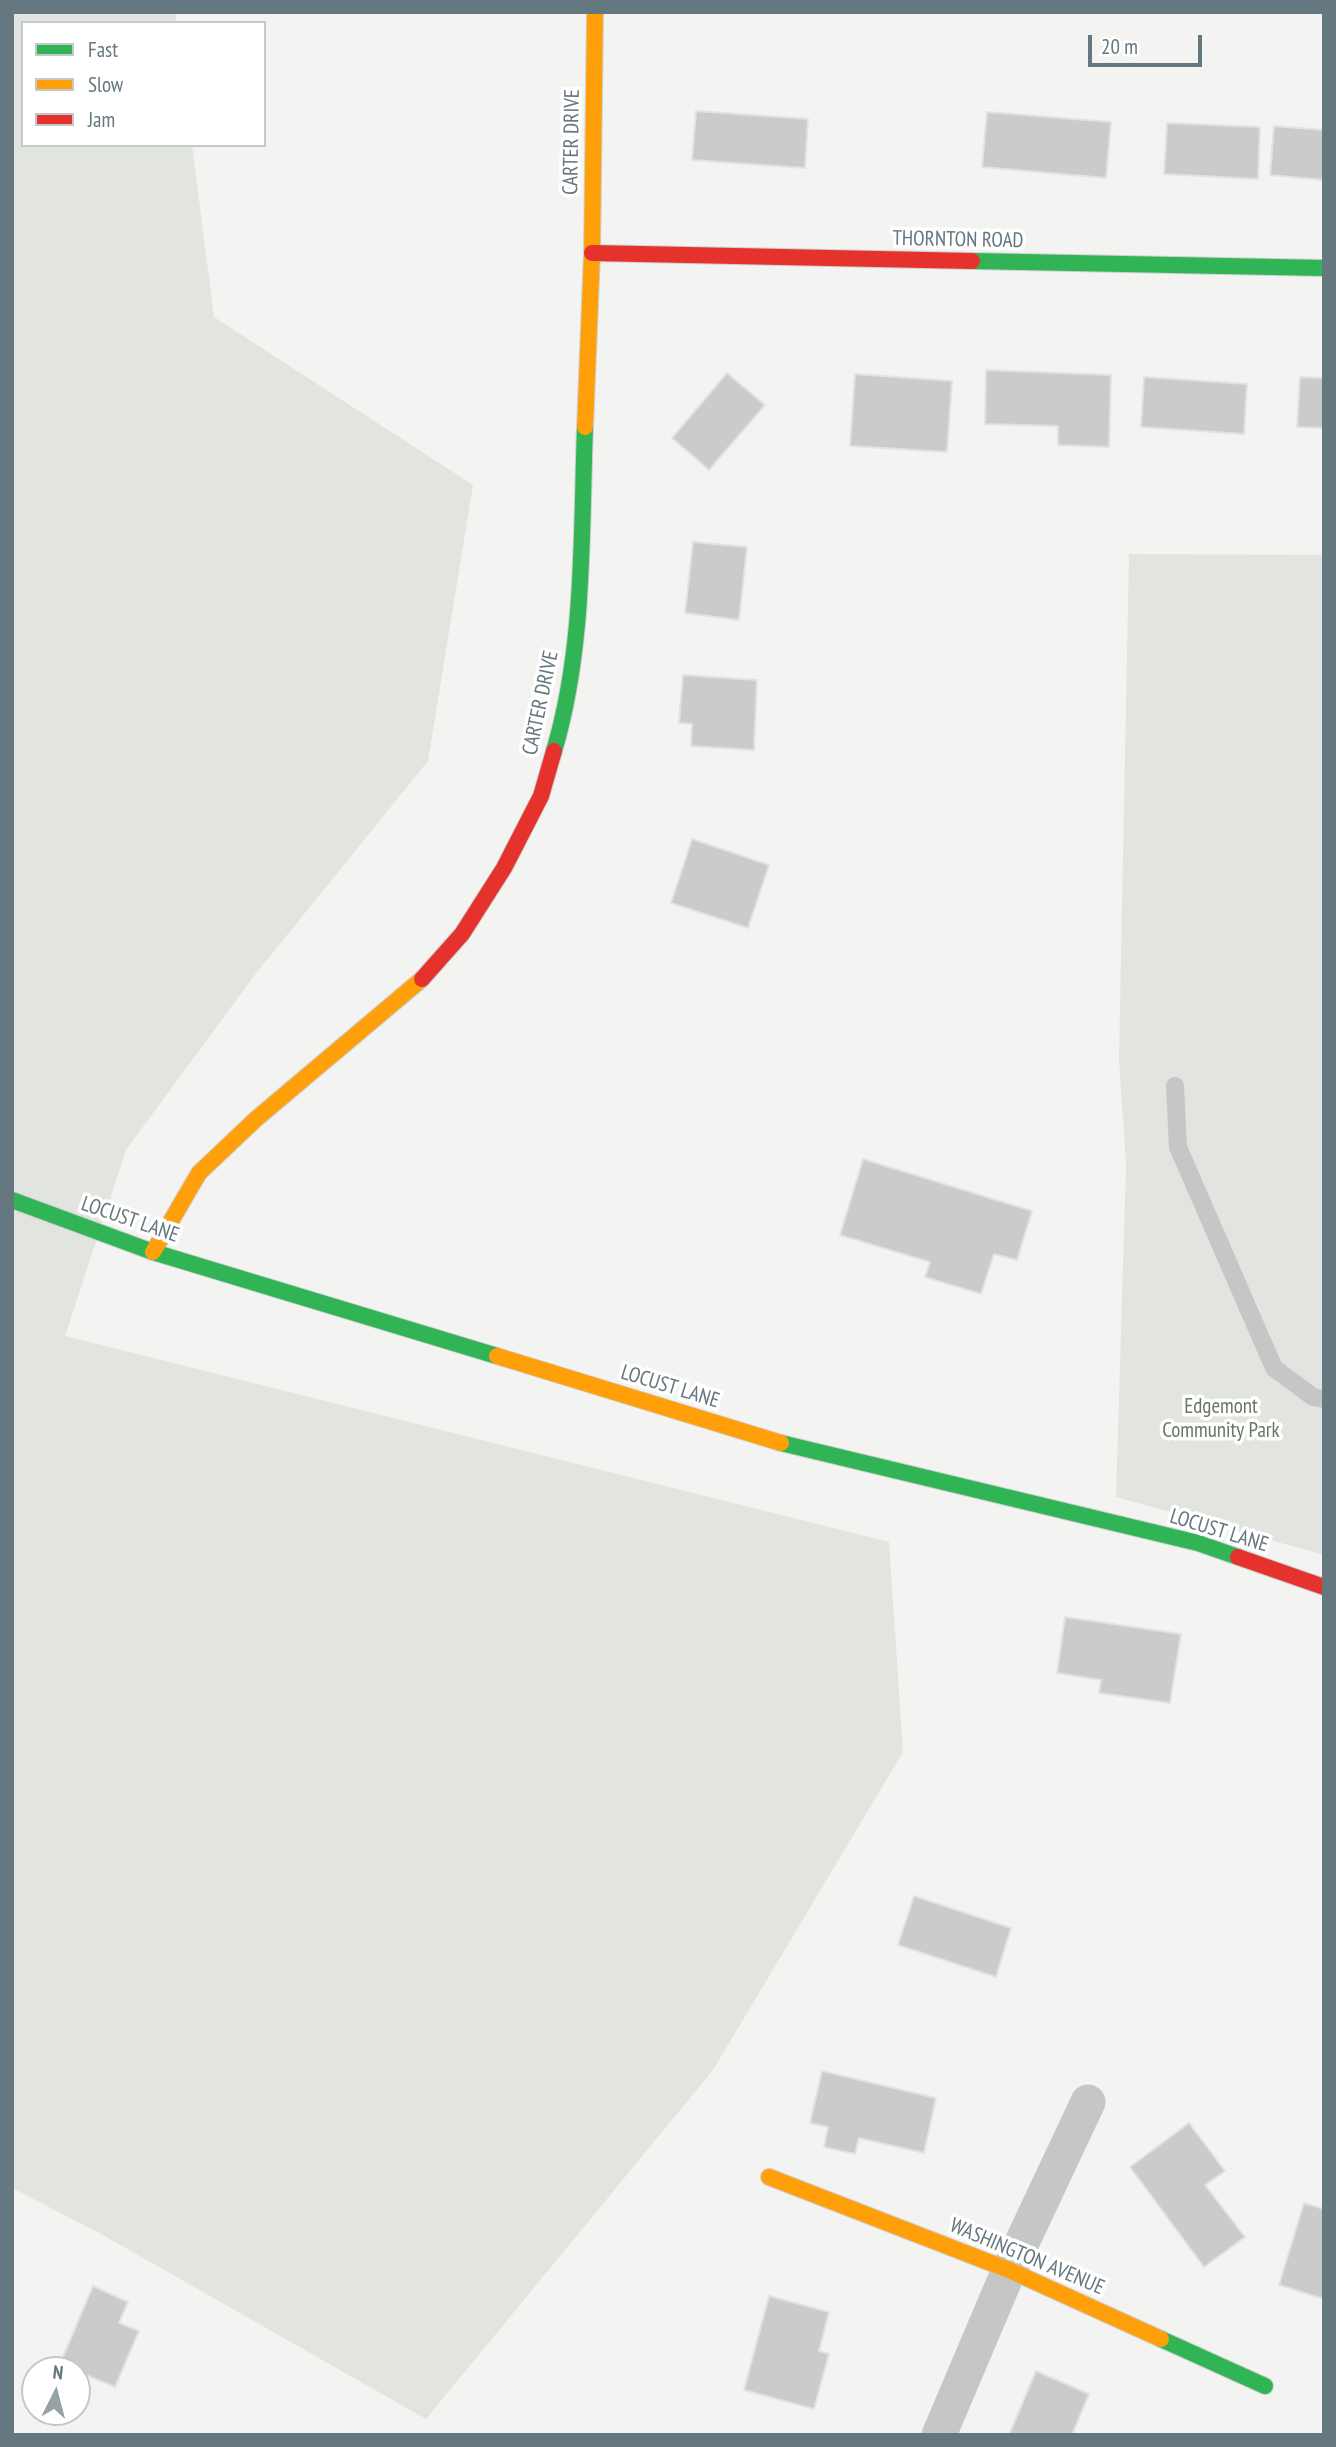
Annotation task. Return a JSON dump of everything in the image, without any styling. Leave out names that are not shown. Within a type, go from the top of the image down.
[{"type":"street","name":"CARTER DRIVE","points":[[153,1252],[199,1173],[256,1119],[415,987],[462,934],[504,868],[541,796],[562,725],[578,621],[592,253],[595,12]]},
{"type":"street","name":"THORNTON ROAD","points":[[592,253],[1324,268]]},
{"type":"street","name":"LOCUST LANE","points":[[12,1200],[153,1252],[805,1450],[1198,1543],[1324,1587]]},
{"type":"street","points":[[939,2435],[1009,2270],[1088,2102]]},
{"type":"street","name":"WASHINGTON AVENUE","points":[[769,2177],[1009,2270],[1265,2386]]},
{"type":"lane","points":[[1175,1086],[1178,1147],[1274,1368],[1313,1397],[1324,1399]]},
{"type":"green space","points":[[12,12],[175,12],[177,21],[21,21],[21,147],[192,147],[214,317],[473,485],[428,761],[254,976],[126,1150],[65,1336],[889,1542],[903,1752],[713,2070],[426,2419],[101,2234],[12,2188]]},
{"type":"green space","name":"Edgemont Community Park","points":[[1129,554],[1324,555],[1324,1555],[1116,1497],[1126,1166],[1119,1058]]},
{"type":"building","points":[[696,111],[808,119],[805,168],[692,160]]},
{"type":"building","points":[[987,112],[1111,122],[1106,178],[982,167]]},
{"type":"building","points":[[1167,123],[1260,127],[1258,179],[1164,174]]},
{"type":"building","points":[[1274,126],[1324,130],[1324,180],[1270,175]]},
{"type":"building","points":[[986,370],[1111,375],[1109,447],[1058,445],[1058,426],[985,424]]},
{"type":"building","points":[[727,373],[765,405],[709,470],[672,438]]},
{"type":"building","points":[[855,374],[952,381],[947,452],[850,446]]},
{"type":"building","points":[[1144,377],[1247,384],[1244,434],[1141,427]]},
{"type":"building","points":[[1300,377],[1324,378],[1324,428],[1297,427]]},
{"type":"building","points":[[693,542],[747,547],[739,620],[685,613]]},
{"type":"building","points":[[683,675],[757,680],[754,750],[691,746],[692,724],[679,723]]},
{"type":"building","points":[[692,839],[769,865],[748,928],[671,903]]},
{"type":"building","points":[[863,1159],[1032,1211],[1017,1260],[994,1254],[981,1294],[925,1277],[930,1262],[840,1235]]},
{"type":"building","points":[[1065,1617],[1181,1634],[1170,1703],[1099,1693],[1101,1680],[1057,1673]]},
{"type":"building","points":[[914,1896],[1011,1928],[996,1977],[898,1945]]},
{"type":"building","points":[[822,2071],[936,2098],[924,2153],[859,2138],[855,2154],[824,2147],[828,2127],[810,2123]]},
{"type":"building","points":[[1189,2123],[1225,2171],[1205,2185],[1245,2237],[1204,2267],[1130,2167]]},
{"type":"building","points":[[1304,2203],[1324,2209],[1324,2299],[1279,2285]]},
{"type":"building","points":[[93,2286],[128,2302],[119,2323],[139,2331],[115,2387],[91,2377],[91,2356],[63,2356]]},
{"type":"building","points":[[769,2296],[829,2312],[819,2351],[829,2354],[814,2409],[744,2390]]},
{"type":"building","points":[[1036,2371],[1089,2394],[1072,2435],[1009,2435]]},
{"type":"traffic: fast","points":[[972,261],[1324,268]]},
{"type":"traffic: fast","points":[[554,751],[571,672],[580,590],[585,427]]},
{"type":"traffic: fast","points":[[12,1200],[153,1252],[497,1356]]},
{"type":"traffic: fast","points":[[781,1443],[1198,1543],[1238,1557]]},
{"type":"traffic: fast","points":[[1161,2339],[1265,2386]]},
{"type":"traffic: slow","points":[[585,427],[592,253],[595,12]]},
{"type":"traffic: slow","points":[[153,1252],[199,1173],[256,1119],[422,979]]},
{"type":"traffic: slow","points":[[497,1356],[781,1443]]},
{"type":"traffic: slow","points":[[769,2177],[1009,2270],[1161,2339]]},
{"type":"traffic: jam","points":[[592,253],[972,261]]},
{"type":"traffic: jam","points":[[422,979],[462,934],[504,868],[541,796],[554,751]]},
{"type":"traffic: jam","points":[[1238,1557],[1324,1587]]}]
